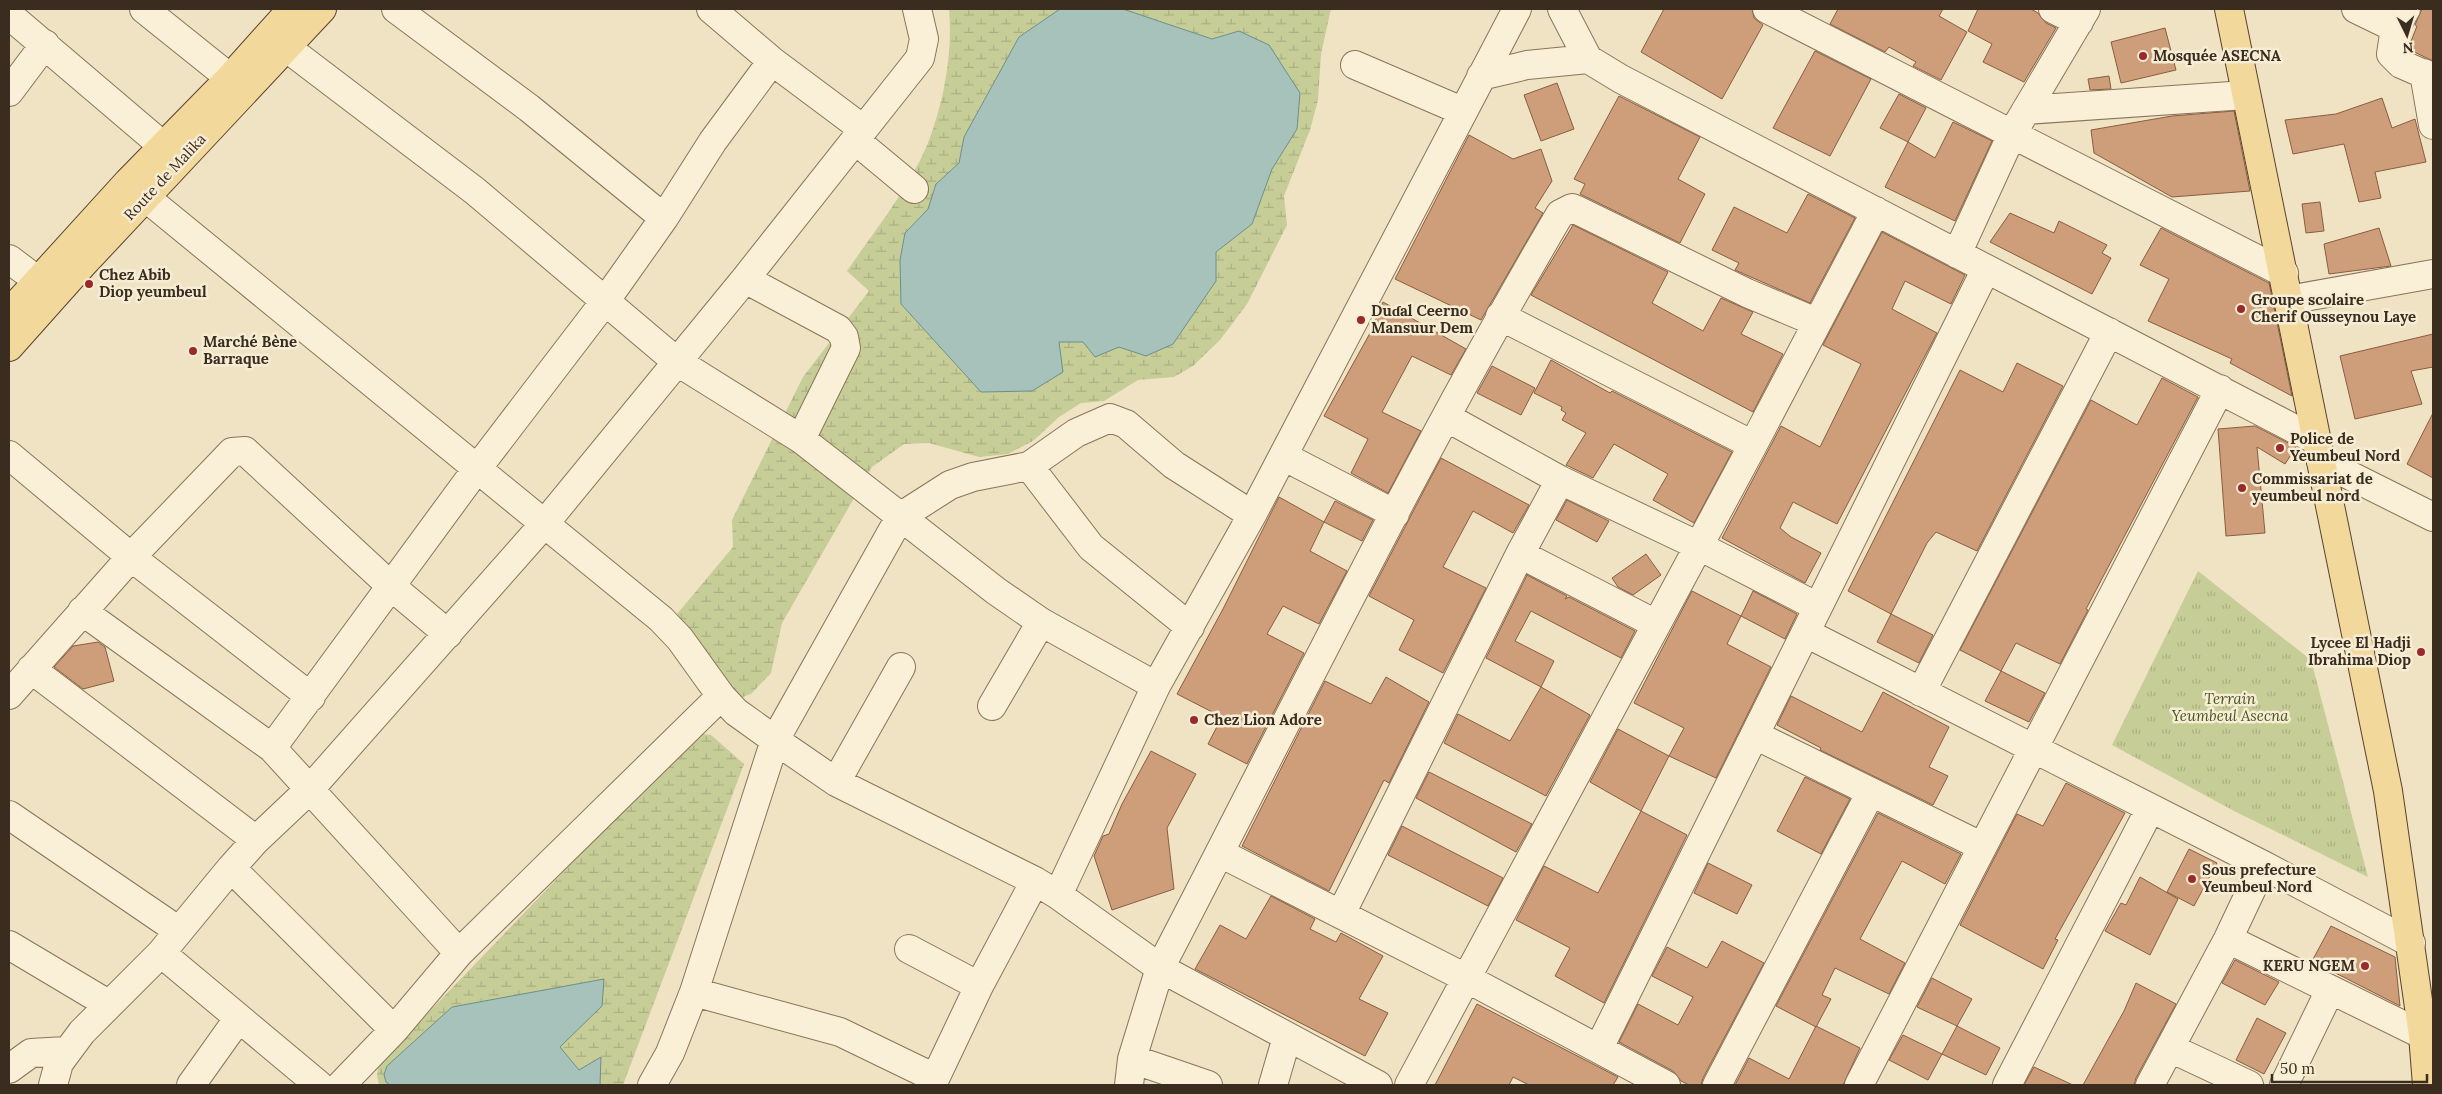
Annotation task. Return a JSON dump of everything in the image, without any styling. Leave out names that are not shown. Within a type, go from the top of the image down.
[{"type":"main road","name":"Route de Malika","points":[[9,313],[37,280],[230,78],[292,9]]},
{"type":"main road","name":"Route de Malika","points":[[9,347],[322,9]]},
{"type":"main road","points":[[2229,9],[2388,791],[2423,1035],[2426,1085]]},
{"type":"street","points":[[144,9],[230,78]]},
{"type":"street","points":[[396,9],[528,108],[664,218]]},
{"type":"street","points":[[711,9],[859,134],[914,189]]},
{"type":"street","points":[[53,1085],[59,1063],[66,1051],[108,1004],[161,953],[256,840],[310,789],[448,634],[545,523],[745,279],[920,58],[924,39],[917,9]]},
{"type":"street","points":[[1058,895],[1156,686],[1252,515],[1516,9]]},
{"type":"street","points":[[1562,9],[1588,59],[1621,79],[2220,390],[2319,451],[2433,516]]},
{"type":"street","points":[[1767,9],[2284,273]]},
{"type":"street","points":[[1957,254],[2012,134],[2082,15],[2053,9]]},
{"type":"street","points":[[2356,9],[2400,18],[2391,54],[2400,64],[2429,76],[2433,125]]},
{"type":"street","points":[[9,15],[163,146]]},
{"type":"street","points":[[9,92],[45,44]]},
{"type":"street","points":[[287,48],[475,191],[676,361],[801,439],[996,591],[1042,622],[1156,686]]},
{"type":"street","points":[[1480,76],[1527,65],[1588,59]]},
{"type":"street","points":[[272,748],[312,697],[476,470],[606,300],[664,218],[713,140],[772,61]]},
{"type":"street","points":[[1356,65],[1462,111]]},
{"type":"street","points":[[2026,110],[2246,95]]},
{"type":"street","points":[[146,197],[476,470],[545,523],[666,624],[680,639],[720,696],[736,712],[774,740],[836,782],[1058,895],[1160,968],[1378,1085]]},
{"type":"street","points":[[1129,1085],[1132,1059],[1160,968],[1446,417],[1500,316],[1560,214],[1572,208],[1747,293],[1816,322]]},
{"type":"street","points":[[1409,1085],[1697,545],[1753,445],[1876,211]]},
{"type":"street","points":[[9,260],[37,280]]},
{"type":"street","points":[[1599,1048],[1986,268]]},
{"type":"street","points":[[2288,300],[2433,274]]},
{"type":"street","points":[[745,279],[838,329],[844,337],[846,348],[801,439]]},
{"type":"street","points":[[1500,316],[1753,445]]},
{"type":"street","points":[[1921,692],[2109,332]]},
{"type":"street","points":[[1859,1085],[2220,390]]},
{"type":"street","points":[[1446,417],[1560,480],[1697,545],[1818,607]]},
{"type":"street","points":[[652,1085],[670,1053],[694,992],[774,740],[900,517],[950,485],[973,477],[1028,466],[1076,433],[1110,418],[1126,424],[1174,465],[1252,515]]},
{"type":"street","points":[[256,840],[16,684],[131,557],[232,452],[240,450],[245,451],[392,587],[448,634]]},
{"type":"street","points":[[9,455],[131,557],[312,697]]},
{"type":"street","points":[[1283,456],[1395,514]]},
{"type":"street","points":[[1028,466],[1091,547],[1190,627]]},
{"type":"street","points":[[1341,914],[1520,554],[1560,480]]},
{"type":"street","points":[[1520,554],[1656,624]]},
{"type":"street","points":[[82,611],[272,748],[459,953]]},
{"type":"street","points":[[992,706],[1042,622]]},
{"type":"street","points":[[1806,633],[2263,865],[2411,943]]},
{"type":"street","points":[[836,782],[901,667]]},
{"type":"street","points":[[341,1085],[394,1030],[459,953],[720,696]]},
{"type":"street","points":[[1755,735],[1982,846]]},
{"type":"street","points":[[1717,1085],[1871,792]]},
{"type":"street","points":[[2007,1085],[2150,809]]},
{"type":"street","points":[[9,815],[179,932]]},
{"type":"street","points":[[1220,853],[1466,978],[1666,1085]]},
{"type":"street","points":[[2150,1085],[2228,939],[2263,865]]},
{"type":"street","points":[[231,868],[394,1030]]},
{"type":"street","points":[[694,992],[840,1032],[934,1082],[979,986],[1035,882]]},
{"type":"street","points":[[2228,939],[2423,1035]]},
{"type":"street","points":[[9,945],[108,1004]]},
{"type":"street","points":[[909,949],[979,986]]},
{"type":"street","points":[[161,953],[319,1085]]},
{"type":"street","points":[[2284,1085],[2330,990]]},
{"type":"street","points":[[191,1085],[238,1018]]},
{"type":"street","points":[[1273,1085],[1287,1037]]},
{"type":"street","points":[[2170,1048],[2249,1085]]},
{"type":"street","points":[[9,1069],[31,1052],[66,1051]]},
{"type":"street","points":[[1132,1059],[1208,1085]]},
{"type":"green space","points":[[949,9],[1060,9],[1019,37],[964,137],[959,163],[936,184],[928,209],[905,233],[901,304],[981,392],[1032,391],[1059,342],[1083,342],[1095,356],[1119,347],[1146,356],[1173,344],[1216,281],[1216,252],[1252,224],[1272,169],[1297,129],[1239,31],[1212,39],[1123,9],[1331,9],[1321,54],[1318,100],[1310,130],[1284,196],[1287,225],[1247,304],[1220,340],[1193,366],[1174,377],[1138,380],[1104,401],[1081,403],[1059,417],[1033,441],[1008,454],[979,457],[929,443],[904,444],[872,467],[782,623],[771,673],[751,694],[732,701],[672,620],[733,547],[732,520],[803,377],[869,291],[847,271],[901,193],[928,143],[939,111],[946,77],[950,42]]},
{"type":"green space","name":"Terrain Yeumbeul Asecna","points":[[2198,571],[2311,660],[2368,877],[2236,812],[2112,745]]},
{"type":"green space","points":[[697,733],[711,735],[744,764],[623,1085],[379,1085],[377,1075],[379,1064]]},
{"type":"water","points":[[1060,9],[1123,9],[1212,39],[1239,31],[1269,45],[1300,93],[1297,129],[1272,169],[1252,224],[1216,252],[1216,281],[1173,344],[1146,356],[1119,347],[1095,357],[1083,342],[1059,342],[1063,372],[1032,391],[981,392],[901,304],[900,260],[905,233],[928,209],[936,184],[959,163],[964,137],[1019,37]]},
{"type":"water","points":[[604,979],[602,1006],[560,1047],[579,1070],[601,1057],[600,1085],[390,1085],[386,1082],[384,1075],[387,1066],[452,1007]]},
{"type":"building","points":[[1664,9],[1752,9],[1754,18],[1763,25],[1722,99],[1641,52]]},
{"type":"building","points":[[1838,9],[1943,9],[1939,16],[1967,32],[1941,80],[1913,66],[1916,62],[1889,47],[1885,52],[1830,24]]},
{"type":"building","points":[[1978,9],[2031,9],[2038,13],[2046,23],[2056,28],[2024,82],[1983,62],[1992,44],[1968,31]]},
{"type":"building","points":[[2422,9],[2433,9],[2433,61],[2408,49]]},
{"type":"building","name":"Mosquée ASECNA","points":[[2165,28],[2176,70],[2121,83],[2111,42]]},
{"type":"building","points":[[1815,51],[1871,79],[1830,156],[1773,128]]},
{"type":"building","points":[[2109,76],[2111,89],[2090,90],[2088,79]]},
{"type":"building","points":[[1557,83],[1574,129],[1541,141],[1524,95]]},
{"type":"building","points":[[1899,94],[1926,108],[1908,142],[1880,128]]},
{"type":"building","points":[[1619,96],[1700,137],[1678,179],[1705,194],[1680,243],[1580,194],[1585,184],[1574,179]]},
{"type":"building","points":[[2382,98],[2392,128],[2415,119],[2426,162],[2375,172],[2381,198],[2359,202],[2344,144],[2293,154],[2285,120],[2336,114]]},
{"type":"building","points":[[2234,111],[2250,191],[2172,197],[2094,153],[2091,130],[2172,116]]},
{"type":"building","points":[[1953,122],[1992,141],[1955,221],[1885,187],[1908,142],[1935,158]]},
{"type":"building","points":[[1469,135],[1513,159],[1541,149],[1552,181],[1535,208],[1543,213],[1481,320],[1395,279]]},
{"type":"building","points":[[1808,194],[1855,218],[1810,303],[1735,270],[1739,263],[1712,250],[1734,207],[1787,233]]},
{"type":"building","points":[[2320,202],[2324,231],[2306,233],[2302,204]]},
{"type":"building","points":[[2010,213],[2054,233],[2059,221],[2107,245],[2102,253],[2111,258],[2092,294],[1990,242]]},
{"type":"building","points":[[1573,225],[1668,272],[1652,303],[1703,331],[1721,298],[1753,312],[1741,334],[1783,354],[1753,412],[1531,295]]},
{"type":"building","points":[[2161,228],[2269,283],[2292,396],[2230,363],[2232,359],[2148,321],[2169,279],[2140,265]]},
{"type":"building","points":[[2379,228],[2391,266],[2329,274],[2324,244]]},
{"type":"building","points":[[1882,232],[1965,275],[1951,304],[1905,281],[1892,309],[1937,333],[1837,524],[1793,502],[1780,528],[1791,537],[1821,553],[1805,583],[1722,538],[1781,426],[1820,447],[1861,364],[1823,345]]},
{"type":"building","points":[[1383,302],[1466,349],[1451,375],[1412,356],[1382,412],[1421,431],[1388,493],[1351,473],[1368,439],[1324,416],[1369,335]]},
{"type":"building","points":[[2433,334],[2433,367],[2411,371],[2422,404],[2355,419],[2340,356]]},
{"type":"building","points":[[1551,360],[1610,393],[1612,391],[1732,452],[1694,523],[1653,500],[1668,474],[1614,444],[1593,478],[1566,465],[1586,433],[1562,420],[1566,413],[1561,410],[1562,407],[1534,393]]},
{"type":"building","points":[[2017,363],[2063,386],[1977,551],[1936,532],[1927,543],[1891,614],[1848,591],[1960,370],[2003,392]]},
{"type":"building","points":[[1492,366],[1535,388],[1521,415],[1477,393]]},
{"type":"building","points":[[2162,378],[2198,397],[2086,609],[2088,610],[2060,664],[2016,643],[2001,671],[1960,650],[2091,400],[2137,425]]},
{"type":"building","points":[[2433,413],[2433,478],[2407,464]]},
{"type":"building","points":[[2255,426],[2296,447],[2285,464],[2257,447],[2265,533],[2226,536],[2218,429]]},
{"type":"building","points":[[1441,458],[1529,505],[1513,533],[1473,511],[1443,567],[1486,588],[1443,673],[1399,650],[1414,620],[1369,596]]},
{"type":"building","points":[[1279,497],[1324,522],[1310,551],[1347,571],[1319,624],[1283,606],[1267,634],[1304,653],[1247,764],[1208,744],[1222,717],[1177,694],[1223,609]]},
{"type":"building","points":[[1567,500],[1609,521],[1597,542],[1556,520]]},
{"type":"building","points":[[1335,501],[1373,520],[1362,541],[1324,522]]},
{"type":"building","points":[[1646,554],[1661,575],[1633,595],[1618,587],[1612,578]]},
{"type":"building","points":[[1527,575],[1567,596],[1565,599],[1569,597],[1635,631],[1621,658],[1531,611],[1515,641],[1554,661],[1541,687],[1486,658]]},
{"type":"building","points":[[1692,591],[1741,616],[1727,644],[1771,667],[1716,778],[1669,756],[1684,728],[1634,703]]},
{"type":"building","points":[[1753,591],[1797,614],[1785,639],[1741,616]]},
{"type":"building","points":[[1891,614],[1933,635],[1919,663],[1877,642]]},
{"type":"building","points":[[98,642],[105,647],[114,681],[83,689],[54,667],[73,646]]},
{"type":"building","points":[[2001,671],[2045,693],[2029,722],[1985,701]]},
{"type":"building","points":[[1386,677],[1429,702],[1389,783],[1384,780],[1329,891],[1242,846],[1325,681],[1371,704]]},
{"type":"building","points":[[1541,687],[1590,715],[1546,796],[1444,743],[1458,714],[1510,741]]},
{"type":"building","points":[[1883,692],[1949,727],[1929,767],[1948,776],[1933,805],[1820,750],[1821,748],[1777,725],[1791,696],[1862,732]]},
{"type":"building","points":[[1618,729],[1669,756],[1641,811],[1590,782]]},
{"type":"building","points":[[1151,751],[1196,774],[1167,828],[1174,889],[1112,910],[1094,856],[1103,836],[1109,834],[1122,804]]},
{"type":"building","points":[[1429,772],[1532,824],[1516,852],[1416,798]]},
{"type":"building","points":[[1805,777],[1850,799],[1821,854],[1777,831]]},
{"type":"building","points":[[2066,783],[2125,813],[2055,939],[2058,940],[2043,969],[1960,925],[2017,814],[2043,826]]},
{"type":"building","points":[[1641,811],[1687,835],[1604,1003],[1555,976],[1570,948],[1516,920],[1544,866],[1598,893]]},
{"type":"building","points":[[1878,813],[1961,854],[1945,884],[1902,861],[1860,939],[1905,963],[1889,994],[1835,968],[1822,995],[1831,999],[1816,1027],[1776,1006]]},
{"type":"building","points":[[1402,826],[1503,878],[1488,906],[1388,855]]},
{"type":"building","points":[[2189,849],[2217,863],[2194,906],[2167,892]]},
{"type":"building","points":[[1708,863],[1752,885],[1737,914],[1694,893]]},
{"type":"building","points":[[2140,877],[2178,899],[2150,955],[2105,931],[2121,903],[2126,905]]},
{"type":"building","points":[[1271,896],[1315,919],[1310,929],[1336,942],[1341,933],[1383,956],[1359,999],[1388,1013],[1365,1056],[1195,969],[1220,925],[1246,939]]},
{"type":"building","points":[[2331,926],[2395,957],[2400,1006],[2312,961]]},
{"type":"building","points":[[1722,941],[1764,963],[1701,1085],[1689,1085],[1681,1081],[1673,1071],[1619,1042],[1638,1004],[1678,1025],[1693,997],[1652,976],[1667,947],[1707,968]]},
{"type":"building","points":[[2235,960],[2279,982],[2265,1005],[2222,983]]},
{"type":"building","points":[[1932,978],[1972,999],[1957,1026],[1917,1007]]},
{"type":"building","points":[[2136,983],[2176,1004],[2134,1085],[2083,1085],[2124,1011]]},
{"type":"building","points":[[1477,1004],[1618,1077],[1613,1085],[1529,1085],[1513,1077],[1509,1085],[1435,1085]]},
{"type":"building","points":[[2257,1018],[2286,1033],[2264,1074],[2236,1060]]},
{"type":"building","points":[[1816,1026],[1860,1048],[1843,1085],[1735,1085],[1749,1058],[1789,1079]]},
{"type":"building","points":[[1957,1026],[2000,1048],[1986,1075],[1942,1054]]},
{"type":"building","points":[[1903,1035],[1942,1054],[1928,1080],[1889,1060]]},
{"type":"building","points":[[2034,1067],[2073,1085],[2024,1085]]},
{"type":"place","name":"Mosquée ASECNA","points":[[2143,56]]},
{"type":"place","name":"Chez Abib Diop yeumbeul","points":[[89,284]]},
{"type":"place","name":"Groupe scolaire Cherif Ousseynou Laye","points":[[2241,309]]},
{"type":"place","name":"Duɗal Ceerno Mansuur Dem","points":[[1361,320]]},
{"type":"place","name":"Marché Bène Barraque","points":[[193,351]]},
{"type":"place","name":"Police de Yeumbeul Nord","points":[[2280,448]]},
{"type":"place","name":"Commissariat de yeumbeul nord","points":[[2242,488]]},
{"type":"place","name":"Lycee El Hadji Ibrahima Diop","points":[[2421,652]]},
{"type":"place","name":"Chez Lion Adore","points":[[1194,720]]},
{"type":"place","name":"Sous prefecture Yeumbeul Nord","points":[[2192,879]]},
{"type":"place","name":"KERU NGEM","points":[[2365,966]]}]
